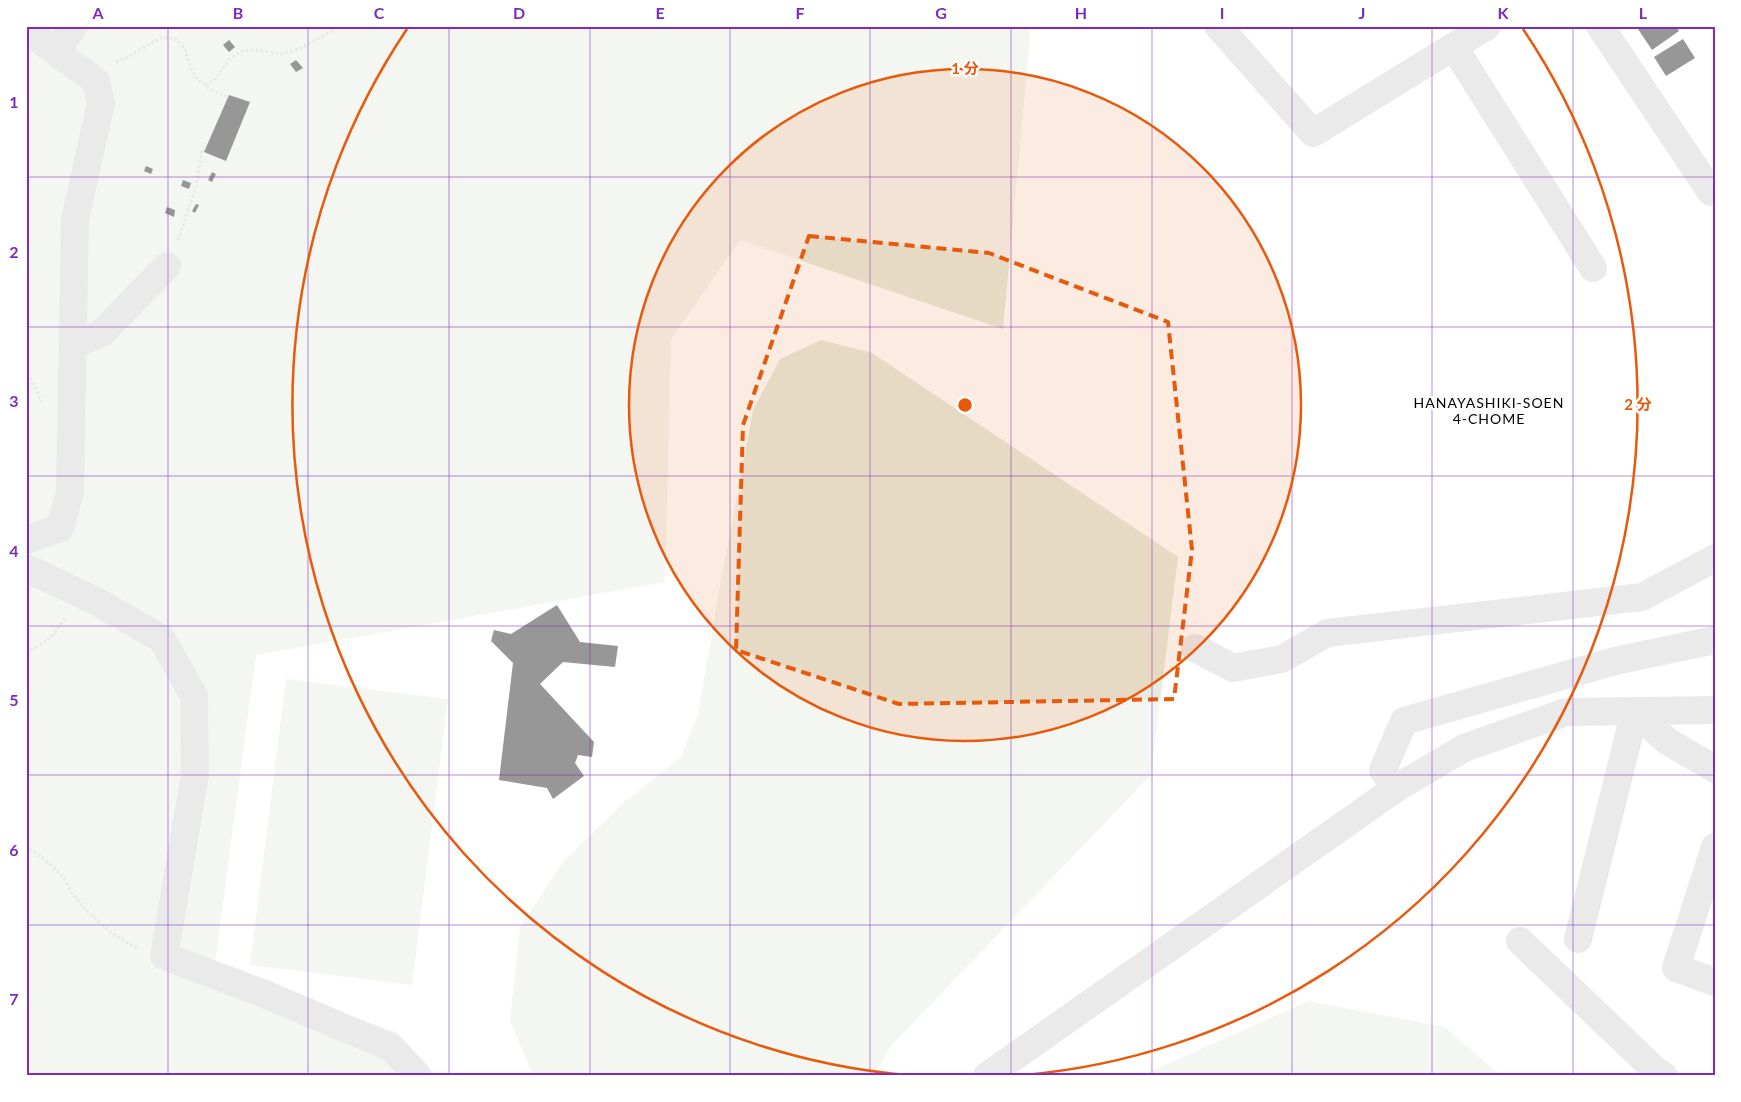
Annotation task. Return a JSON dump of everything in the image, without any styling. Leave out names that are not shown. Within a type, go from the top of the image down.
[{"type":"street","points":[[41,35],[74,26]]},
{"type":"street","points":[[1218,26],[1313,133],[1487,26]]},
{"type":"street","points":[[1600,26],[1711,192],[1715,190]]},
{"type":"street","points":[[26,540],[60,528],[70,491],[75,219],[101,103],[96,81],[41,35]]},
{"type":"street","points":[[1454,47],[1593,268]]},
{"type":"street","points":[[74,345],[102,333],[167,266]]},
{"type":"street","points":[[1195,648],[1234,668],[1282,659],[1327,633],[1642,597],[1715,558]]},
{"type":"street","points":[[26,568],[96,600],[162,639],[194,696],[195,775],[164,956],[262,993],[392,1048],[418,1076]]},
{"type":"street","points":[[1395,789],[1383,770],[1404,721],[1615,661],[1715,640]]},
{"type":"street","points":[[987,1076],[1395,789],[1464,748],[1566,712],[1715,710]]},
{"type":"street","points":[[1635,711],[1667,742],[1715,769]]},
{"type":"street","points":[[1578,939],[1635,711]]},
{"type":"street","points":[[1715,847],[1676,968],[1715,982]]},
{"type":"street","points":[[1520,941],[1655,1070],[1664,1076]]},
{"type":"path","points":[[205,85],[215,79],[231,58],[242,51],[257,50],[283,54],[295,51],[340,26]]},
{"type":"path","points":[[114,63],[124,60],[160,38],[174,38],[185,48],[188,61],[196,78],[210,89],[228,97]]},
{"type":"path","points":[[167,266],[183,228],[196,186],[202,150],[205,148]]},
{"type":"path","points":[[26,652],[40,647],[58,631],[67,612],[67,587]]},
{"type":"path","points":[[26,846],[63,877],[73,894],[94,918],[123,942],[152,955],[164,956]]},
{"type":"highlighted area","points":[[809,236],[989,253],[1168,322],[1192,550],[1174,699],[899,704],[736,650],[743,425]]},
{"type":"shaded area","points":[[26,26],[1031,26],[1003,329],[740,240],[671,339],[665,582],[256,655],[214,971],[397,1032],[428,1076],[26,1076]]},
{"type":"shaded area","points":[[821,340],[872,353],[1178,557],[1151,775],[890,1047],[874,1076],[533,1076],[510,1020],[520,928],[563,862],[622,804],[681,757],[698,714],[753,410],[780,359]]},
{"type":"shaded area","points":[[286,679],[448,699],[412,985],[250,965]]},
{"type":"shaded area","points":[[1309,1001],[1445,1027],[1501,1076],[1140,1076]]},
{"type":"building","points":[[1641,26],[1676,26],[1679,31],[1652,50],[1638,29]]},
{"type":"building","points":[[1683,39],[1695,58],[1666,76],[1654,57]]},
{"type":"building","points":[[229,40],[235,47],[229,52],[223,45]]},
{"type":"building","points":[[296,60],[303,68],[296,72],[290,64]]},
{"type":"building","points":[[229,95],[250,102],[226,161],[204,152]]},
{"type":"building","points":[[146,166],[153,169],[151,174],[144,171]]},
{"type":"building","points":[[212,172],[216,174],[212,182],[208,180]]},
{"type":"building","points":[[183,180],[191,183],[189,189],[181,186]]},
{"type":"building","points":[[196,204],[199,205],[195,213],[192,211]]},
{"type":"building","points":[[167,207],[175,210],[174,217],[165,213]]},
{"type":"building","points":[[557,605],[580,642],[618,646],[615,667],[563,662],[540,684],[594,742],[592,757],[578,755],[575,763],[584,776],[553,799],[547,788],[499,780],[513,663],[491,641],[494,630],[511,634]]},
{"type":"district","name":"HANAYASHIKI-SOEN 4-CHOME","points":[[1489,412]]}]
